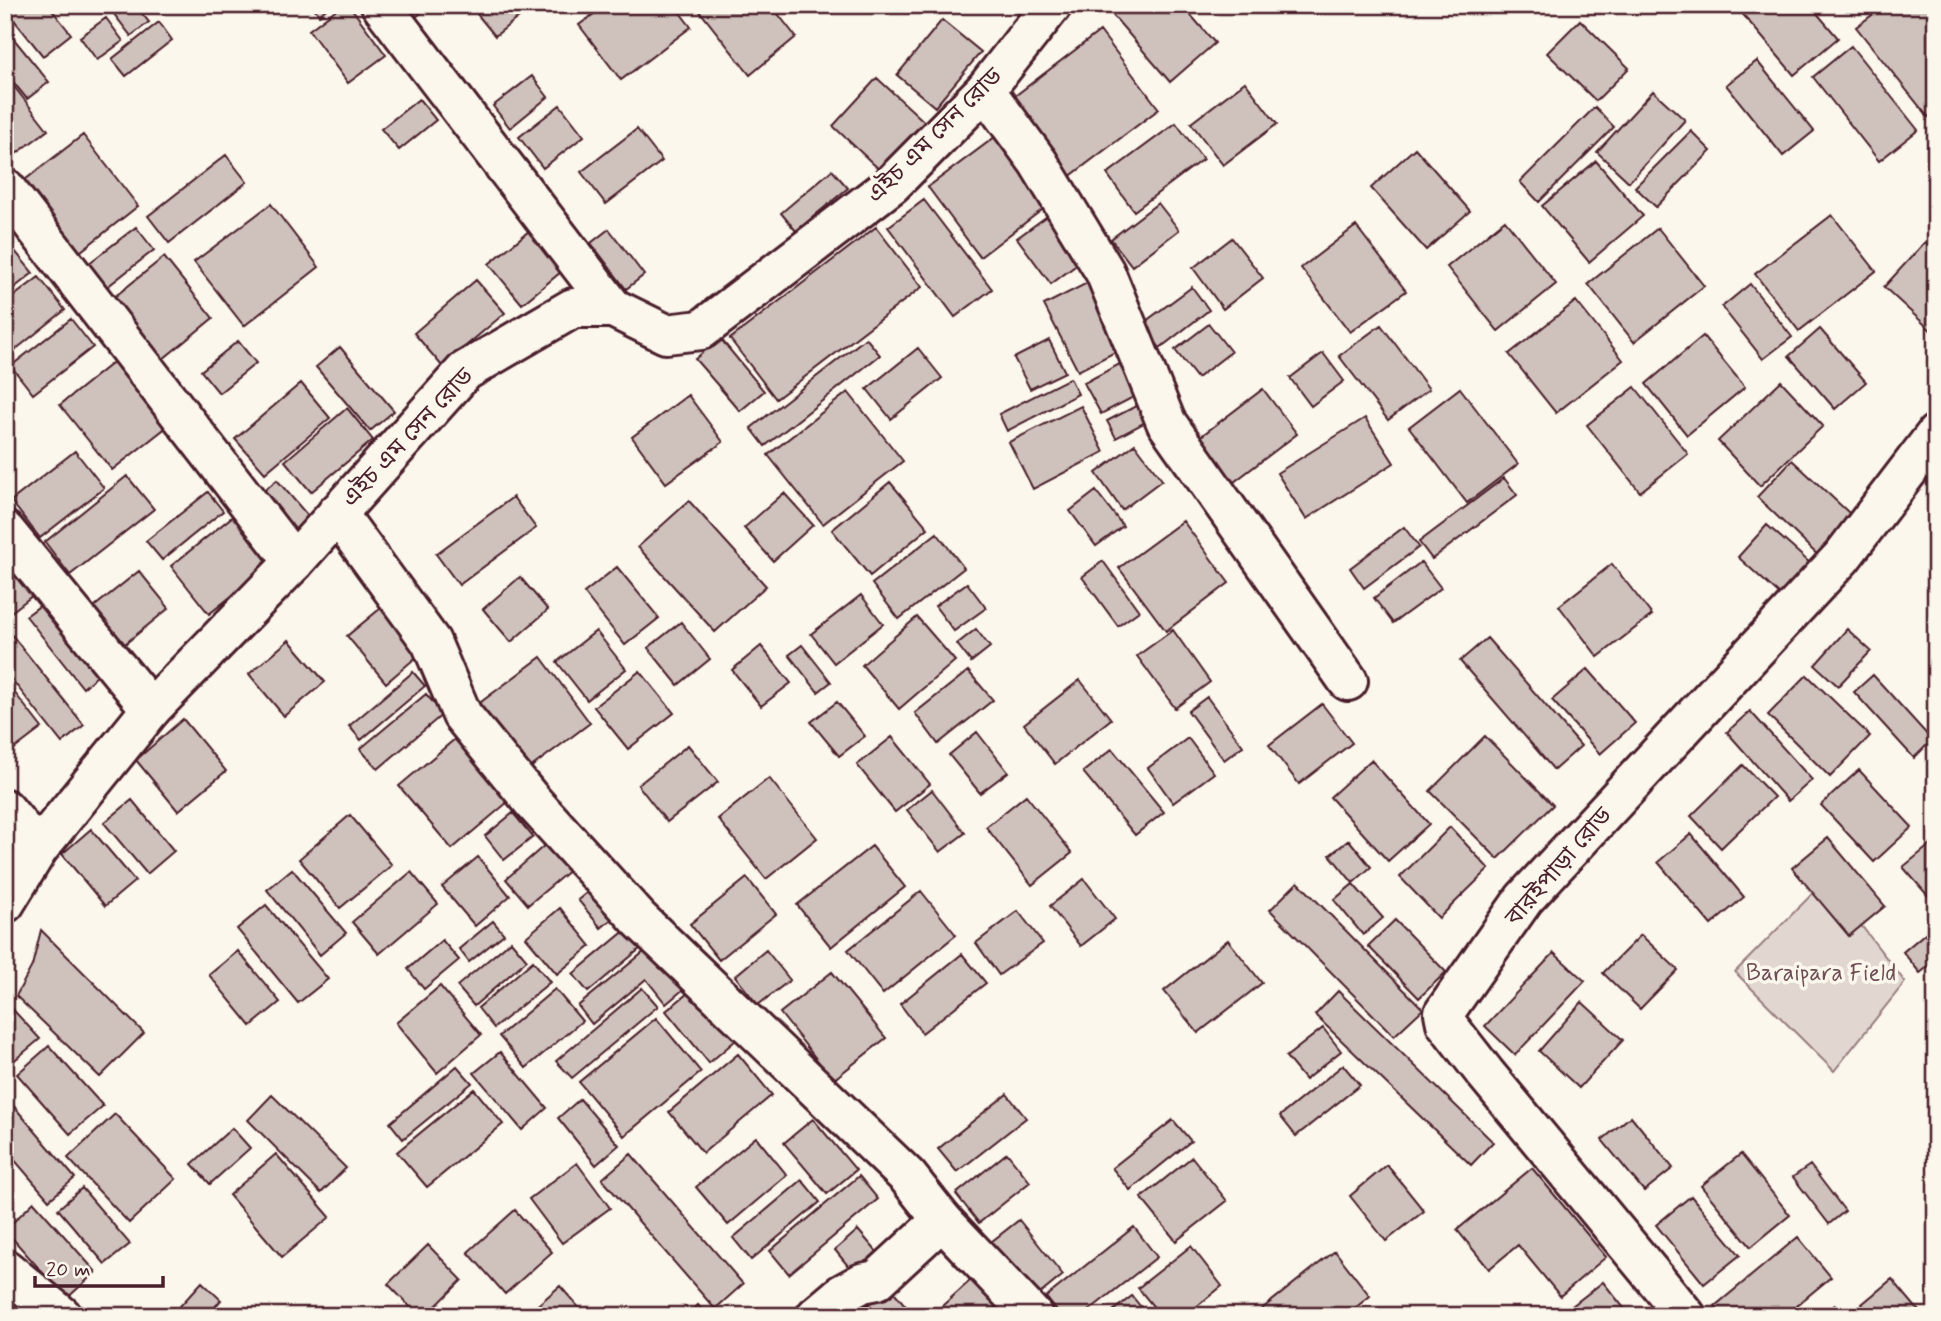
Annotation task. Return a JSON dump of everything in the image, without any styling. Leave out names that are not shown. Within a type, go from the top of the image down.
[{"type":"street","points":[[381,5],[613,309]]},
{"type":"street","name":"এইচ এম সেন রোড","points":[[5,903],[38,849],[151,709],[294,562],[465,371],[573,308],[613,309],[666,334],[701,330],[892,184],[985,90],[1052,5]]},
{"type":"street","points":[[985,90],[1038,162],[1105,272],[1166,422],[1348,681]]},
{"type":"street","points":[[5,188],[17,228],[294,562]]},
{"type":"street","name":"বারইপাড়া রোড","points":[[1686,1316],[1485,1073],[1446,1023],[1444,1013],[1524,899],[1842,557],[1936,433]]},
{"type":"street","points":[[337,513],[431,642],[463,715],[533,802],[639,919],[908,1177],[942,1220],[1033,1316]]},
{"type":"street","points":[[5,531],[151,709]]},
{"type":"street","points":[[5,809],[38,849]]},
{"type":"street","points":[[816,1316],[842,1294],[862,1283],[877,1280],[942,1220]]},
{"type":"street","points":[[8,1278],[62,1316]]},
{"type":"green space","name":"Baraipara Field","points":[[1826,880],[1905,982],[1834,1071],[1735,972]]},
{"type":"building","points":[[13,5],[48,5],[71,34],[43,56],[6,10]]},
{"type":"building","points":[[107,5],[135,5],[149,22],[131,36]]},
{"type":"building","points":[[312,5],[331,5],[319,15]]},
{"type":"building","points":[[342,5],[349,5],[386,55],[348,83],[309,30]]},
{"type":"building","points":[[392,5],[431,5],[407,24]]},
{"type":"building","points":[[487,5],[534,5],[495,36],[477,14]]},
{"type":"building","points":[[606,5],[674,5],[691,27],[621,80],[579,25]]},
{"type":"building","points":[[695,5],[771,5],[796,37],[750,75]]},
{"type":"building","points":[[1104,5],[1182,5],[1215,43],[1170,82]]},
{"type":"building","points":[[1735,5],[1810,5],[1838,38],[1794,75]]},
{"type":"building","points":[[1864,5],[1936,5],[1936,111],[1928,117],[1856,27],[1872,15]]},
{"type":"building","points":[[106,18],[123,41],[97,60],[80,37]]},
{"type":"building","points":[[942,20],[981,52],[935,107],[897,75]]},
{"type":"building","points":[[1580,20],[1629,68],[1596,101],[1547,53]]},
{"type":"building","points":[[159,22],[172,40],[126,76],[112,59]]},
{"type":"building","points":[[5,28],[49,82],[27,99],[5,72]]},
{"type":"building","points":[[1100,31],[1159,109],[1069,177],[1011,99]]},
{"type":"building","points":[[1851,46],[1918,130],[1879,161],[1813,77]]},
{"type":"building","points":[[1757,61],[1814,131],[1783,156],[1726,85]]},
{"type":"building","points":[[5,75],[48,130],[5,162]]},
{"type":"building","points":[[532,76],[548,97],[510,128],[493,106]]},
{"type":"building","points":[[877,78],[928,125],[883,173],[833,126]]},
{"type":"building","points":[[1245,82],[1277,124],[1223,165],[1191,123]]},
{"type":"building","points":[[1653,91],[1685,120],[1629,182],[1597,152]]},
{"type":"building","points":[[419,99],[436,120],[399,150],[381,129]]},
{"type":"building","points":[[560,105],[584,136],[543,168],[519,137]]},
{"type":"building","points":[[1595,107],[1614,127],[1539,202],[1520,182]]},
{"type":"building","points":[[1176,123],[1203,159],[1134,211],[1107,174]]},
{"type":"building","points":[[637,129],[662,161],[606,204],[581,172]]},
{"type":"building","points":[[1691,131],[1711,151],[1656,207],[1635,187]]},
{"type":"building","points":[[999,134],[1051,203],[980,257],[928,187]]},
{"type":"building","points":[[83,135],[138,206],[76,255],[21,183]]},
{"type":"building","points":[[1415,148],[1470,211],[1426,250],[1371,188]]},
{"type":"building","points":[[226,155],[247,182],[169,243],[148,216]]},
{"type":"building","points":[[1596,161],[1643,216],[1589,262],[1542,206]]},
{"type":"building","points":[[832,170],[848,188],[796,231],[781,213]]},
{"type":"building","points":[[924,200],[992,289],[955,317],[888,227]]},
{"type":"building","points":[[1158,203],[1179,230],[1132,266],[1111,239]]},
{"type":"building","points":[[271,204],[319,267],[244,326],[194,262]]},
{"type":"building","points":[[1053,212],[1087,257],[1051,284],[1017,238]]},
{"type":"building","points":[[1832,215],[1876,271],[1799,331],[1755,274]]},
{"type":"building","points":[[1505,220],[1556,284],[1498,331],[1447,267]]},
{"type":"building","points":[[535,226],[567,267],[522,304],[489,264]]},
{"type":"building","points":[[1356,226],[1406,291],[1350,332],[1301,268]]},
{"type":"building","points":[[136,227],[154,250],[93,298],[75,274]]},
{"type":"building","points":[[876,227],[922,287],[776,399],[730,339]]},
{"type":"building","points":[[1658,228],[1704,286],[1634,342],[1588,284]]},
{"type":"building","points":[[609,229],[644,275],[626,289],[591,243]]},
{"type":"building","points":[[1232,238],[1263,278],[1223,309],[1193,268]]},
{"type":"building","points":[[5,239],[33,273],[5,295]]},
{"type":"building","points":[[1925,242],[1936,253],[1936,335],[1884,287]]},
{"type":"building","points":[[164,257],[213,318],[152,368],[102,307]]},
{"type":"building","points":[[39,277],[65,310],[5,358],[5,303]]},
{"type":"building","points":[[1095,279],[1129,345],[1078,371],[1044,305]]},
{"type":"building","points":[[476,280],[505,313],[442,366],[414,333]]},
{"type":"building","points":[[1750,284],[1792,337],[1763,359],[1722,307]]},
{"type":"building","points":[[1192,287],[1209,310],[1160,348],[1142,324]]},
{"type":"building","points":[[1576,301],[1623,360],[1556,413],[1509,354]]},
{"type":"building","points":[[71,319],[93,347],[33,394],[11,366]]},
{"type":"building","points":[[1209,324],[1231,352],[1197,378],[1175,350]]},
{"type":"building","points":[[1381,325],[1429,389],[1388,420],[1339,356]]},
{"type":"building","points":[[1820,329],[1866,382],[1835,409],[1789,356]]},
{"type":"building","points":[[1703,336],[1745,387],[1687,435],[1646,384]]},
{"type":"building","points":[[720,338],[764,391],[740,411],[695,359]]},
{"type":"building","points":[[866,338],[880,355],[765,446],[751,428]]},
{"type":"building","points":[[1049,340],[1065,372],[1030,389],[1014,358]]},
{"type":"building","points":[[238,341],[256,363],[219,393],[201,371]]},
{"type":"building","points":[[340,347],[394,411],[370,431],[316,367]]},
{"type":"building","points":[[918,348],[942,378],[891,419],[867,389]]},
{"type":"building","points":[[1323,353],[1344,381],[1311,406],[1290,378]]},
{"type":"building","points":[[1129,359],[1145,391],[1101,414],[1084,383]]},
{"type":"building","points":[[116,360],[168,426],[112,470],[60,405]]},
{"type":"building","points":[[1070,378],[1078,394],[1007,431],[999,414]]},
{"type":"building","points":[[1781,381],[1823,426],[1760,486],[1718,441]]},
{"type":"building","points":[[301,383],[330,418],[265,473],[235,439]]},
{"type":"building","points":[[1635,387],[1688,454],[1640,492],[1587,425]]},
{"type":"building","points":[[1460,388],[1518,464],[1467,503],[1409,427]]},
{"type":"building","points":[[1263,389],[1297,434],[1230,485],[1196,440]]},
{"type":"building","points":[[848,392],[903,461],[823,524],[768,455]]},
{"type":"building","points":[[688,395],[723,442],[666,483],[632,437]]},
{"type":"building","points":[[1146,401],[1153,418],[1116,438],[1107,421]]},
{"type":"building","points":[[1081,406],[1104,452],[1033,489],[1009,442]]},
{"type":"building","points":[[347,408],[373,440],[311,492],[285,461]]},
{"type":"building","points":[[1365,418],[1394,463],[1306,519],[1277,473]]},
{"type":"building","points":[[1135,444],[1162,480],[1122,510],[1096,473]]},
{"type":"building","points":[[75,451],[104,488],[40,538],[11,501]]},
{"type":"building","points":[[1792,460],[1862,525],[1826,563],[1757,497]]},
{"type":"building","points":[[127,476],[154,509],[70,575],[45,542]]},
{"type":"building","points":[[1504,478],[1517,495],[1432,559],[1419,542]]},
{"type":"building","points":[[277,480],[314,523],[299,536],[261,493]]},
{"type":"building","points":[[890,482],[928,528],[870,576],[832,530]]},
{"type":"building","points":[[1096,491],[1123,526],[1096,546],[1070,511]]},
{"type":"building","points":[[208,492],[223,511],[162,560],[146,541]]},
{"type":"building","points":[[784,493],[813,525],[773,561],[744,528]]},
{"type":"building","points":[[513,497],[536,528],[459,585],[436,554]]},
{"type":"building","points":[[689,501],[766,586],[715,632],[638,547]]},
{"type":"building","points":[[243,508],[282,556],[209,614],[171,566]]},
{"type":"building","points":[[1183,521],[1229,583],[1166,631],[1119,568]]},
{"type":"building","points":[[1767,525],[1810,563],[1781,596],[1738,557]]},
{"type":"building","points":[[1404,527],[1419,547],[1364,588],[1350,568]]},
{"type":"building","points":[[937,533],[964,568],[899,619],[872,584]]},
{"type":"building","points":[[6,560],[33,595],[5,617]]},
{"type":"building","points":[[1103,561],[1139,611],[1118,626],[1082,577]]},
{"type":"building","points":[[1421,562],[1441,588],[1393,623],[1374,598]]},
{"type":"building","points":[[1612,564],[1652,615],[1598,657],[1559,606]]},
{"type":"building","points":[[617,567],[659,618],[625,645],[584,593]]},
{"type":"building","points":[[139,571],[169,608],[120,648],[90,610]]},
{"type":"building","points":[[520,577],[548,610],[511,642],[483,609]]},
{"type":"building","points":[[967,583],[986,608],[954,631],[935,606]]},
{"type":"building","points":[[861,595],[883,624],[834,663],[811,634]]},
{"type":"building","points":[[49,599],[105,669],[83,688],[26,616]]},
{"type":"building","points":[[381,608],[420,654],[386,683],[347,636]]},
{"type":"building","points":[[917,617],[955,661],[899,709],[862,665]]},
{"type":"building","points":[[681,622],[710,659],[678,685],[648,648]]},
{"type":"building","points":[[976,629],[990,647],[971,662],[957,644]]},
{"type":"building","points":[[1847,629],[1871,651],[1838,686],[1815,665]]},
{"type":"building","points":[[1173,630],[1210,682],[1175,708],[1137,656]]},
{"type":"building","points":[[596,631],[626,669],[587,700],[557,662]]},
{"type":"building","points":[[11,634],[84,725],[62,743],[5,671],[5,639]]},
{"type":"building","points":[[1487,638],[1581,746],[1554,770],[1460,661]]},
{"type":"building","points":[[289,640],[325,682],[284,716],[249,674]]},
{"type":"building","points":[[802,645],[831,682],[818,692],[789,655]]},
{"type":"building","points":[[761,646],[791,683],[761,706],[732,670]]},
{"type":"building","points":[[541,657],[590,723],[526,771],[477,705]]},
{"type":"building","points":[[1588,669],[1635,723],[1600,754],[1552,700]]},
{"type":"building","points":[[640,671],[674,713],[628,749],[594,707]]},
{"type":"building","points":[[968,671],[993,700],[938,744],[915,713]]},
{"type":"building","points":[[413,672],[425,686],[361,740],[349,726]]},
{"type":"building","points":[[1807,675],[1870,736],[1830,777],[1768,715]]},
{"type":"building","points":[[1873,675],[1932,740],[1914,758],[1854,692]]},
{"type":"building","points":[[1080,680],[1111,719],[1055,764],[1024,724]]},
{"type":"building","points":[[11,688],[42,728],[5,756],[5,693]]},
{"type":"building","points":[[426,694],[443,714],[378,769],[360,749]]},
{"type":"building","points":[[1207,697],[1243,746],[1224,760],[1188,711]]},
{"type":"building","points":[[837,702],[865,736],[839,756],[811,722]]},
{"type":"building","points":[[1322,704],[1352,743],[1299,784],[1269,745]]},
{"type":"building","points":[[1750,711],[1812,780],[1788,801],[1727,732]]},
{"type":"building","points":[[183,719],[226,771],[178,811],[136,760]]},
{"type":"building","points":[[977,732],[1008,772],[980,793],[949,755]]},
{"type":"building","points":[[1485,736],[1553,805],[1498,859],[1430,791]]},
{"type":"building","points":[[892,737],[930,784],[895,812],[857,765]]},
{"type":"building","points":[[1188,738],[1214,773],[1173,803],[1148,768]]},
{"type":"building","points":[[455,739],[508,802],[452,849],[399,786]]},
{"type":"building","points":[[688,745],[718,782],[667,822],[638,785]]},
{"type":"building","points":[[1112,749],[1164,812],[1135,835],[1083,772]]},
{"type":"building","points":[[1371,760],[1429,824],[1388,861],[1330,797]]},
{"type":"building","points":[[1743,765],[1774,797],[1721,848],[1691,816]]},
{"type":"building","points":[[1859,770],[1912,827],[1874,862],[1821,805]]},
{"type":"building","points":[[769,778],[817,838],[766,879],[718,819]]},
{"type":"building","points":[[932,790],[965,833],[940,852],[907,810]]},
{"type":"building","points":[[1026,795],[1072,853],[1032,885],[986,827]]},
{"type":"building","points":[[132,800],[174,851],[147,874],[104,823]]},
{"type":"building","points":[[513,813],[533,837],[504,860],[485,836]]},
{"type":"building","points":[[350,815],[392,865],[340,908],[299,859]]},
{"type":"building","points":[[1450,827],[1489,869],[1439,918],[1400,877]]},
{"type":"building","points":[[91,829],[135,881],[105,906],[62,854]]},
{"type":"building","points":[[1691,834],[1744,897],[1711,925],[1658,862]]},
{"type":"building","points":[[553,838],[576,865],[528,905],[506,879]]},
{"type":"building","points":[[1828,838],[1885,906],[1849,936],[1792,868]]},
{"type":"building","points":[[1349,840],[1371,867],[1353,883],[1330,855]]},
{"type":"building","points":[[1936,840],[1936,904],[1935,904],[1903,867]]},
{"type":"building","points":[[872,846],[905,887],[831,947],[797,905]]},
{"type":"building","points":[[478,857],[510,896],[475,926],[442,887]]},
{"type":"building","points":[[292,869],[346,933],[320,955],[267,890]]},
{"type":"building","points":[[411,872],[438,904],[379,954],[352,922]]},
{"type":"building","points":[[747,878],[776,914],[719,960],[690,924]]},
{"type":"building","points":[[1084,879],[1115,919],[1081,946],[1050,906]]},
{"type":"building","points":[[1298,882],[1423,1009],[1394,1036],[1270,910]]},
{"type":"building","points":[[1353,884],[1383,918],[1363,935],[1334,900]]},
{"type":"building","points":[[596,885],[619,913],[601,928],[578,900]]},
{"type":"building","points":[[921,891],[956,935],[883,994],[848,950]]},
{"type":"building","points":[[266,905],[328,979],[298,1003],[237,929]]},
{"type":"building","points":[[560,908],[591,946],[557,974],[526,937]]},
{"type":"building","points":[[1018,911],[1043,943],[999,975],[976,943]]},
{"type":"building","points":[[1395,920],[1446,972],[1419,998],[1368,946]]},
{"type":"building","points":[[493,921],[504,934],[469,962],[459,949]]},
{"type":"building","points":[[1936,924],[1936,960],[1920,973],[1903,952]]},
{"type":"building","points":[[627,929],[642,947],[588,992],[573,974]]},
{"type":"building","points":[[41,930],[144,1033],[100,1077],[16,996],[32,966]]},
{"type":"building","points":[[1641,935],[1678,970],[1640,1009],[1603,973]]},
{"type":"building","points":[[442,940],[459,960],[424,989],[408,969]]},
{"type":"building","points":[[1228,940],[1262,983],[1198,1033],[1164,991]]},
{"type":"building","points":[[511,941],[527,960],[474,1006],[457,986]]},
{"type":"building","points":[[650,947],[685,988],[666,1004],[646,979],[592,1024],[578,1006]]},
{"type":"building","points":[[766,950],[790,980],[758,1005],[735,976]]},
{"type":"building","points":[[238,951],[280,1002],[251,1026],[209,975]]},
{"type":"building","points":[[1554,953],[1585,981],[1515,1055],[1485,1026]]},
{"type":"building","points":[[962,954],[986,983],[922,1033],[900,1004]]},
{"type":"building","points":[[533,961],[550,982],[494,1028],[478,1008]]},
{"type":"building","points":[[832,972],[886,1038],[833,1080],[780,1013]]},
{"type":"building","points":[[440,986],[481,1035],[437,1073],[396,1023]]},
{"type":"building","points":[[642,988],[658,1006],[572,1078],[556,1061]]},
{"type":"building","points":[[555,989],[582,1021],[526,1068],[499,1036]]},
{"type":"building","points":[[693,989],[736,1040],[709,1063],[666,1011]]},
{"type":"building","points":[[1338,991],[1493,1142],[1471,1165],[1315,1015]]},
{"type":"building","points":[[5,1001],[40,1039],[11,1063],[5,1056]]},
{"type":"building","points":[[1582,1002],[1623,1040],[1579,1088],[1539,1051]]},
{"type":"building","points":[[656,1018],[701,1072],[624,1136],[579,1082]]},
{"type":"building","points":[[1323,1028],[1341,1051],[1305,1080],[1286,1057]]},
{"type":"building","points":[[49,1046],[103,1106],[70,1134],[17,1074]]},
{"type":"building","points":[[500,1052],[547,1108],[522,1130],[474,1073]]},
{"type":"building","points":[[738,1054],[772,1095],[703,1153],[669,1112]]},
{"type":"building","points":[[1343,1065],[1360,1085],[1296,1136],[1280,1116]]},
{"type":"building","points":[[457,1066],[472,1083],[403,1139],[390,1123]]},
{"type":"building","points":[[474,1089],[503,1124],[427,1187],[397,1152]]},
{"type":"building","points":[[1007,1094],[1026,1118],[957,1172],[938,1149]]},
{"type":"building","points":[[272,1095],[346,1168],[321,1193],[248,1120]]},
{"type":"building","points":[[5,1096],[75,1178],[49,1200],[5,1149]]},
{"type":"building","points":[[580,1099],[619,1145],[596,1165],[558,1118]]},
{"type":"building","points":[[115,1114],[176,1179],[129,1223],[68,1158]]},
{"type":"building","points":[[1631,1116],[1673,1168],[1644,1191],[1602,1140]]},
{"type":"building","points":[[813,1119],[856,1170],[827,1194],[784,1143]]},
{"type":"building","points":[[1173,1120],[1191,1141],[1130,1190],[1112,1168]]},
{"type":"building","points":[[232,1128],[250,1148],[210,1184],[192,1164]]},
{"type":"building","points":[[756,1137],[787,1175],[728,1225],[696,1187]]},
{"type":"building","points":[[1007,1153],[1030,1182],[979,1223],[956,1194]]},
{"type":"building","points":[[276,1154],[330,1217],[282,1257],[229,1195]]},
{"type":"building","points":[[631,1154],[743,1284],[715,1309],[602,1179]]},
{"type":"building","points":[[1741,1154],[1790,1215],[1751,1247],[1701,1186]]},
{"type":"building","points":[[1192,1157],[1227,1201],[1176,1241],[1141,1198]]},
{"type":"building","points":[[577,1163],[610,1208],[562,1243],[529,1199]]},
{"type":"building","points":[[1387,1165],[1424,1211],[1386,1241],[1350,1196]]},
{"type":"building","points":[[1810,1165],[1845,1211],[1829,1224],[1793,1177]]},
{"type":"building","points":[[1532,1168],[1606,1257],[1560,1296],[1518,1245],[1489,1269],[1457,1230]]},
{"type":"building","points":[[859,1176],[878,1199],[789,1274],[770,1251]]},
{"type":"building","points":[[802,1180],[820,1202],[751,1260],[733,1238]]},
{"type":"building","points":[[82,1188],[130,1244],[105,1264],[58,1209]]},
{"type":"building","points":[[1691,1196],[1740,1255],[1704,1284],[1656,1225]]},
{"type":"building","points":[[34,1202],[96,1272],[66,1299],[5,1230]]},
{"type":"building","points":[[515,1210],[552,1252],[505,1294],[468,1252]]},
{"type":"building","points":[[1019,1220],[1063,1275],[1035,1298],[991,1242]]},
{"type":"building","points":[[1134,1227],[1157,1257],[1082,1316],[1061,1316],[1046,1297]]},
{"type":"building","points":[[858,1230],[877,1252],[853,1272],[835,1250]]},
{"type":"building","points":[[1798,1237],[1831,1277],[1784,1316],[1723,1316],[1715,1306]]},
{"type":"building","points":[[428,1245],[462,1280],[426,1316],[419,1316],[388,1284]]},
{"type":"building","points":[[1191,1246],[1222,1286],[1185,1316],[1161,1316],[1138,1288]]},
{"type":"building","points":[[1335,1251],[1370,1296],[1345,1316],[1253,1316]]},
{"type":"building","points":[[972,1279],[1005,1316],[931,1316]]},
{"type":"building","points":[[1892,1279],[1923,1316],[1871,1316],[1862,1304]]},
{"type":"building","points":[[202,1282],[221,1300],[207,1316],[171,1316]]},
{"type":"building","points":[[1603,1282],[1624,1308],[1614,1316],[1565,1316],[1563,1313]]},
{"type":"building","points":[[560,1286],[581,1310],[574,1316],[525,1316]]},
{"type":"building","points":[[890,1287],[910,1311],[904,1316],[855,1316]]},
{"type":"building","points":[[1132,1296],[1148,1316],[1110,1316],[1109,1314]]},
{"type":"building","points":[[14,1297],[34,1316],[5,1316],[5,1307]]},
{"type":"building","points":[[698,1305],[707,1316],[685,1316]]},
{"type":"building","points":[[1835,1305],[1843,1316],[1821,1316]]}]
